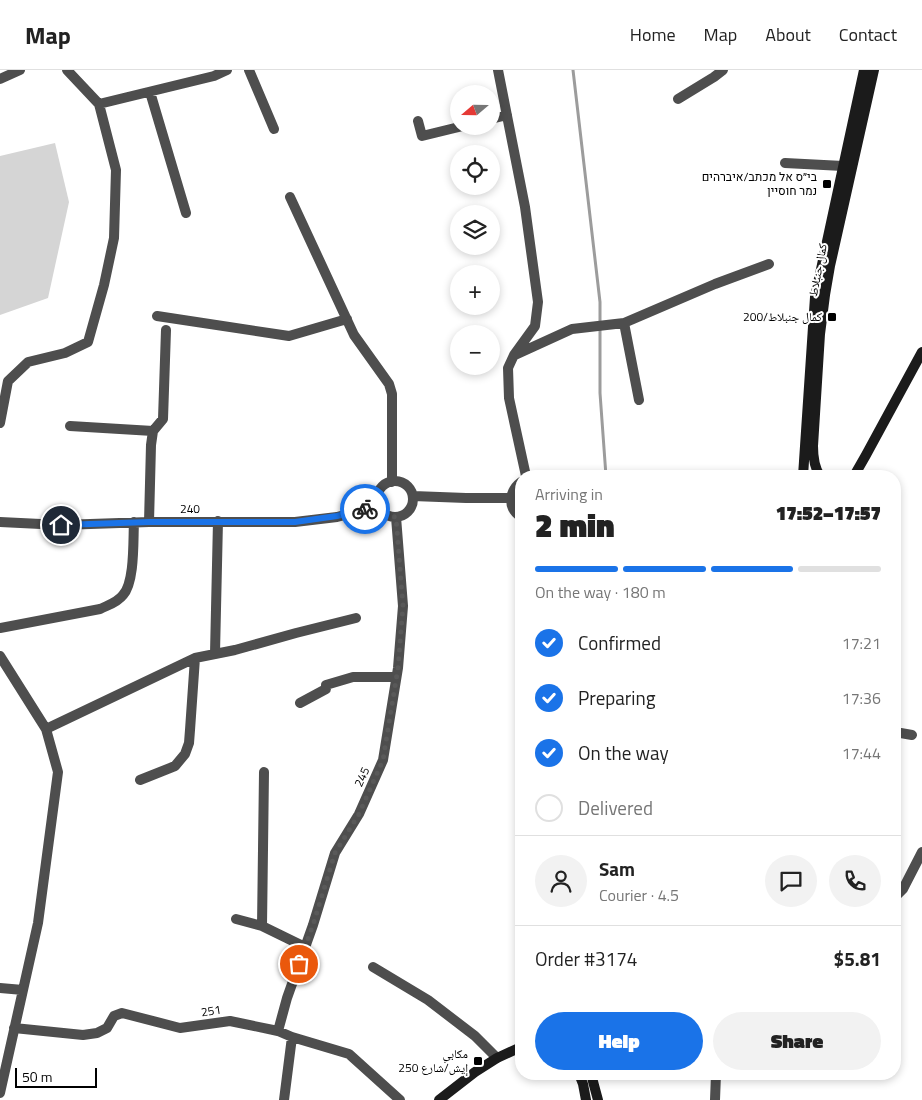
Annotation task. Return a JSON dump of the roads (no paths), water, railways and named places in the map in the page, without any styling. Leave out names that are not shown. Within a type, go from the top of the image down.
[{"type":"main road","name":"كمال جنبلاط","points":[[803,470],[815,297],[864,70]]},
{"type":"main road","name":"كمال جنبلاط","points":[[817,470],[813,456],[822,315],[830,266],[874,70]]},
{"type":"main road","points":[[857,470],[922,352]]},
{"type":"main road","points":[[439,1100],[475,1072],[497,1058],[515,1050]]},
{"type":"main road","points":[[581,1080],[586,1100]]},
{"type":"main road","points":[[593,1080],[598,1100]]},
{"type":"street","points":[[0,79],[20,70]]},
{"type":"street","points":[[0,423],[8,381],[28,362],[65,354],[88,342],[104,285],[114,238],[116,170],[99,104],[67,70]]},
{"type":"street","points":[[99,104],[214,76],[227,70]]},
{"type":"street","points":[[249,70],[274,129]]},
{"type":"street","points":[[498,70],[525,207],[538,302],[535,326],[514,355],[508,368],[509,398],[525,470]]},
{"type":"street","points":[[678,99],[723,70]]},
{"type":"street","points":[[150,92],[186,213]]},
{"type":"street","points":[[500,117],[507,115]]},
{"type":"street","points":[[418,122],[422,136],[450,129]]},
{"type":"street","points":[[785,163],[843,166]]},
{"type":"street","points":[[290,197],[354,335],[389,384],[392,394],[392,482]]},
{"type":"street","points":[[514,355],[572,329],[624,323],[716,284],[770,264]]},
{"type":"street","points":[[157,316],[289,336],[347,319]]},
{"type":"street","points":[[624,323],[639,400]]},
{"type":"street","points":[[149,522],[151,445],[153,431],[163,419],[166,330]]},
{"type":"street","points":[[70,426],[153,431]]},
{"type":"street","points":[[392,482],[403,483],[411,490],[413,496],[412,506],[406,514],[396,517],[384,513],[378,506],[379,492],[392,482]]},
{"type":"street","points":[[515,488],[511,498],[511,504],[515,511]]},
{"type":"street","points":[[413,496],[511,498]]},
{"type":"street","name":"240","points":[[0,522],[61,525],[134,522],[295,522],[337,516],[378,506]]},
{"type":"street","name":"245","points":[[278,1031],[335,853],[359,814],[383,760],[396,677],[403,606],[396,517]]},
{"type":"street","points":[[215,653],[218,521]]},
{"type":"street","points":[[0,628],[100,608],[113,604],[122,597],[129,587],[131,578],[134,522]]},
{"type":"street","points":[[46,729],[195,658],[235,650],[356,618]]},
{"type":"street","points":[[0,656],[46,729],[58,772],[38,922],[0,1093]]},
{"type":"street","points":[[140,780],[176,766],[185,754],[189,743],[195,658]]},
{"type":"street","points":[[300,703],[326,689],[326,685],[341,680],[354,677],[396,677]]},
{"type":"street","points":[[901,733],[912,735]]},
{"type":"street","points":[[262,926],[264,772]]},
{"type":"street","points":[[901,890],[922,852]]},
{"type":"street","points":[[236,920],[262,926],[305,947]]},
{"type":"street","points":[[372,967],[428,1000],[475,1036],[497,1058]]},
{"type":"street","points":[[0,988],[23,990]]},
{"type":"street","name":"251","points":[[14,1028],[83,1035],[97,1033],[107,1028],[114,1016],[122,1013],[180,1028],[230,1021],[278,1031],[349,1054],[400,1100]]},
{"type":"street","points":[[284,1100],[292,1037]]},
{"type":"street","points":[[715,1100],[716,1080]]},
{"type":"waterway","points":[[573,70],[600,302],[600,393],[606,470]]},
{"type":"place","name":"בי״ס אל מכתב/איברהים נמר חוסיין","points":[[827,184]]},
{"type":"place","name":"200/كمال جنبلاط","points":[[832,317]]},
{"type":"place","name":"مكابي إيش/شارع 250","points":[[478,1061]]}]
